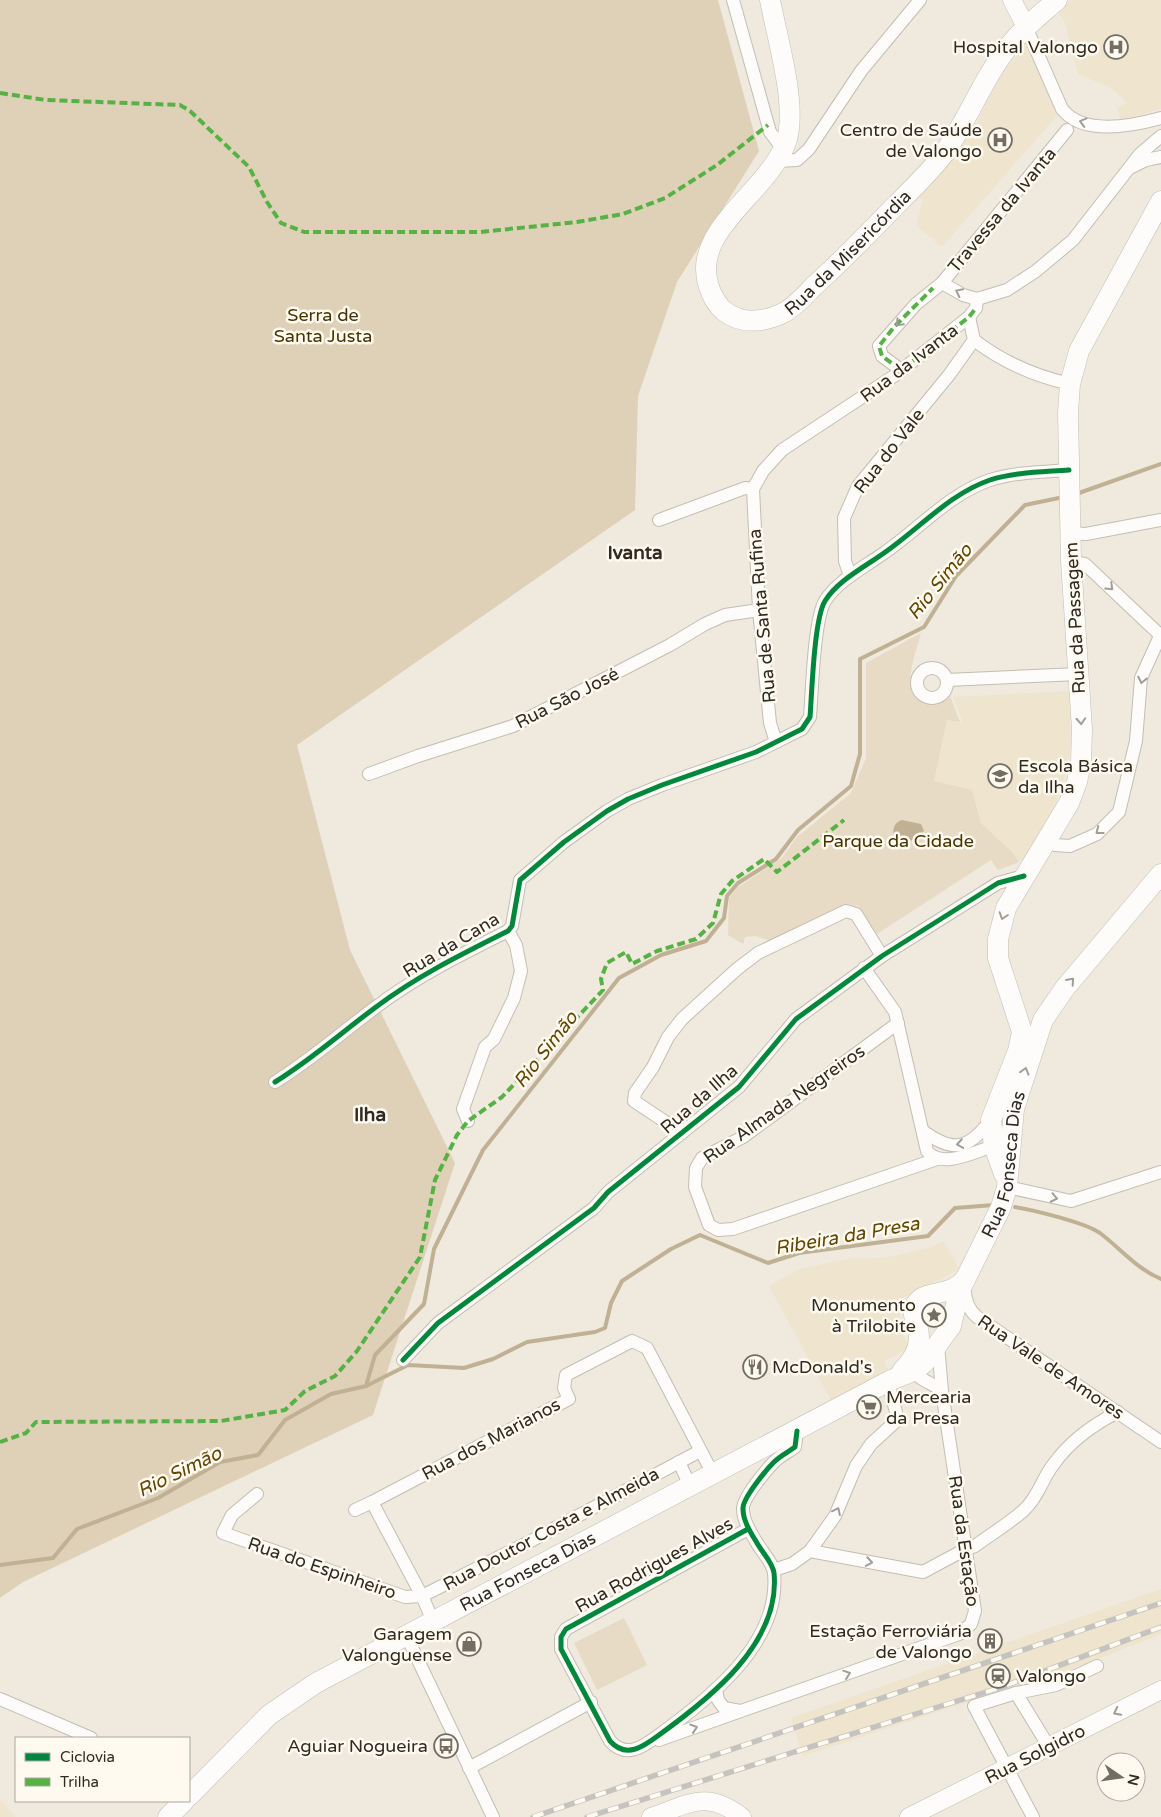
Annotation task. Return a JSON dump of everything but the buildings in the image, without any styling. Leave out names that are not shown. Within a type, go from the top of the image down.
[{"type":"main road","points":[[770,0],[788,94],[790,118],[787,139],[780,155]]},
{"type":"main road","name":"Rua da Misericórdia","points":[[780,155],[714,237],[707,256],[705,276],[712,296],[724,311],[741,320],[763,321],[786,312],[859,243],[941,157],[964,123],[990,72],[1026,27],[1057,0]]},
{"type":"main road","name":"Rua da Passagem","points":[[1031,1036],[998,958],[998,948],[1001,923],[1006,908],[1070,803],[1081,762],[1082,729],[1070,560],[1068,413],[1070,384],[1079,350],[1161,201]]},
{"type":"main road","points":[[1007,1187],[994,1146],[991,1120],[1018,1051],[1043,1020],[1065,988],[1161,874]]},
{"type":"main road","name":"Rua Fonseca Dias","points":[[192,1788],[269,1715],[289,1700],[406,1635],[712,1474],[908,1378],[924,1363],[954,1316],[955,1289],[966,1277],[1001,1207],[1007,1187],[1014,1109],[1031,1036]]},
{"type":"main road","points":[[994,1146],[1004,1136],[1014,1109]]},
{"type":"main road","name":"Rua Fonseca Dias","points":[[908,1378],[917,1351],[918,1332],[914,1313],[919,1300],[931,1294],[954,1316]]},
{"type":"main road","name":"Rua Fonseca Dias","points":[[918,1332],[940,1334],[954,1316]]},
{"type":"main road","points":[[168,1817],[183,1802]]},
{"type":"street","points":[[732,0],[770,132],[780,155],[797,160],[809,149],[861,71],[920,0]]},
{"type":"street","points":[[1012,0],[1062,109],[1069,118],[1085,123],[1108,126],[1161,118]]},
{"type":"street","name":"Travessa da Ivanta","points":[[977,299],[963,295],[942,283],[1067,130]]},
{"type":"street","points":[[977,299],[1007,290],[1057,255],[1073,240],[1140,154],[1160,138]]},
{"type":"street","points":[[1130,168],[1146,160],[1161,157]]},
{"type":"street","points":[[1146,160],[1161,166]]},
{"type":"street","points":[[897,373],[882,356],[879,346],[916,304],[942,283]]},
{"type":"street","name":"Rua da Ivanta","points":[[753,489],[764,471],[782,450],[897,373],[969,317],[976,308],[977,299]]},
{"type":"street","points":[[969,317],[974,340],[1010,365],[1039,377],[1070,384]]},
{"type":"street","name":"Rua do Vale","points":[[850,576],[845,561],[844,518],[858,486],[949,375],[974,340]]},
{"type":"street","name":"Rua da Cana","points":[[275,1082],[307,1062],[376,1007],[436,966],[508,931],[512,926],[520,880],[564,842],[607,811],[628,799],[756,752],[802,730],[810,717],[819,619],[825,600],[850,576],[885,553],[960,495],[975,486],[1011,476],[1069,470]]},
{"type":"street","points":[[659,520],[745,488],[753,489]]},
{"type":"street","name":"Rua de Santa Rufina","points":[[753,489],[759,610],[770,724],[776,742]]},
{"type":"street","points":[[1070,533],[1086,534],[1161,520]]},
{"type":"street","points":[[1048,841],[1055,845],[1070,846],[1097,834],[1119,812],[1136,741],[1141,678],[1161,635],[1085,564],[1070,560]]},
{"type":"street","name":"Rua São José","points":[[369,774],[418,756],[513,726],[670,645],[705,624],[725,615],[759,610]]},
{"type":"street","points":[[947,680],[1079,674]]},
{"type":"street","name":"Rua da Ilha","points":[[403,1360],[438,1322],[594,1208],[608,1192],[739,1087],[796,1019],[864,968],[998,883],[1024,876]]},
{"type":"street","points":[[682,1133],[634,1101],[636,1094],[654,1067],[668,1037],[682,1019],[737,969],[758,953],[846,911],[856,914],[882,956]]},
{"type":"street","points":[[468,1121],[463,1109],[485,1047],[494,1039],[514,998],[521,971],[516,945],[508,931]]},
{"type":"street","points":[[864,968],[895,1012],[927,1151],[937,1159],[951,1159],[994,1146]]},
{"type":"street","name":"Rua Almada Negreiros","points":[[898,1023],[743,1137],[702,1158],[696,1168],[695,1187],[709,1225],[718,1230],[733,1229],[937,1159]]},
{"type":"street","points":[[923,1131],[939,1143],[955,1146],[968,1143],[978,1136],[991,1120]]},
{"type":"street","points":[[1007,1187],[1070,1201],[1161,1172]]},
{"type":"street","name":"Rua Vale de Amores","points":[[966,1277],[965,1298],[954,1316],[1118,1412],[1161,1442]]},
{"type":"street","name":"Rua da Estação","points":[[647,1744],[960,1634],[971,1624],[975,1611],[940,1372],[954,1316]]},
{"type":"street","name":"Rua dos Marianos","points":[[355,1510],[569,1399],[564,1388],[566,1375],[632,1341],[647,1348],[712,1474]]},
{"type":"street","points":[[908,1378],[936,1378],[940,1372]]},
{"type":"street","points":[[908,1378],[942,1391]]},
{"type":"street","points":[[774,1570],[792,1564],[810,1551],[834,1516],[856,1466],[871,1444],[895,1422],[896,1412],[908,1378]]},
{"type":"street","points":[[810,1551],[923,1572],[966,1548],[975,1546],[1024,1510],[1040,1490],[1052,1465],[1078,1437],[1094,1424],[1118,1412]]},
{"type":"street","points":[[647,1744],[716,1690],[742,1664],[757,1640],[770,1609],[775,1585],[774,1570],[748,1529],[742,1508],[747,1497],[774,1462],[795,1447],[797,1431]]},
{"type":"street","name":"Rua Doutor Costa e Almeida","points":[[422,1596],[527,1543],[700,1451]]},
{"type":"street","name":"Rua Doutor Costa e Almeida","points":[[678,1462],[690,1486]]},
{"type":"street","name":"Rua do Espinheiro","points":[[257,1494],[232,1515],[223,1533],[405,1597],[422,1596]]},
{"type":"street","points":[[372,1502],[422,1596],[433,1621]]},
{"type":"street","name":"Rua Rodrigues Alves","points":[[647,1744],[629,1752],[617,1748],[610,1741],[591,1702],[561,1649],[561,1637],[566,1629],[748,1529]]},
{"type":"street","points":[[406,1635],[493,1817]]},
{"type":"street","points":[[1033,1817],[974,1706],[1016,1693],[1056,1685],[1097,1666]]},
{"type":"street","points":[[716,1690],[718,1700],[724,1708],[740,1711]]},
{"type":"street","name":"Rua Solgidro","points":[[909,1817],[1161,1690]]},
{"type":"street","points":[[1016,1693],[1048,1746]]},
{"type":"street","points":[[0,1699],[89,1737]]},
{"type":"street","points":[[469,1768],[591,1702]]},
{"type":"street","points":[[652,1817],[697,1801],[714,1800],[727,1806],[742,1817]]},
{"type":"shaded area","name":"Hospital Valongo","points":[[1072,0],[1161,0],[1161,109],[1121,120],[1117,108],[1126,104],[1125,100],[1109,87],[1078,74],[1064,20],[1058,13]]},
{"type":"shaded area","name":"Centro de Saúde de Valongo","points":[[1028,42],[1060,112],[942,247],[916,225],[923,200],[918,197],[951,160],[979,119],[997,81]]},
{"type":"shaded area","name":"Escola Básica da Ilha","points":[[1069,691],[1071,747],[1062,788],[1050,815],[1025,857],[1019,862],[1012,852],[981,823],[972,790],[934,781],[947,720],[963,723],[953,697]]},
{"type":"shaded area","points":[[902,820],[921,824],[924,831],[918,837],[908,841],[895,838],[893,833],[894,827]]},
{"type":"shaded area","points":[[944,1241],[959,1269],[904,1298],[898,1324],[910,1348],[884,1361],[888,1370],[831,1400],[769,1286],[800,1269],[848,1259],[883,1258],[929,1248]]},
{"type":"shaded area","points":[[1161,1589],[1161,1634],[1091,1662],[803,1756],[791,1718]]},
{"type":"shaded area","points":[[0,1799],[16,1817],[0,1817]]},
{"type":"green space","name":"Serra de Santa Justa","points":[[0,0],[718,0],[759,151],[677,282],[638,396],[635,510],[297,745],[350,950],[455,1163],[373,1415],[23,1582],[0,1598]]},
{"type":"green space","name":"Parque da Cidade","points":[[921,633],[912,666],[911,688],[915,697],[923,703],[936,705],[950,696],[960,722],[947,720],[934,781],[972,790],[981,823],[1012,852],[1019,862],[998,870],[991,860],[877,934],[858,906],[846,904],[771,941],[755,936],[745,937],[743,944],[728,935],[729,898],[738,887],[782,858],[797,837],[851,793],[866,758],[866,663]]},
{"type":"green space","points":[[934,1308],[939,1310],[941,1315],[939,1320],[934,1322],[929,1320],[927,1315],[929,1310]]},
{"type":"green space","points":[[624,1618],[647,1665],[597,1690],[574,1643]]},
{"type":"waterway","name":"Rio Simão","points":[[1079,493],[1161,464]]},
{"type":"waterway","name":"Rio Simão","points":[[0,1565],[53,1558],[77,1529],[158,1498],[220,1462],[258,1455],[285,1420],[331,1394],[366,1386],[375,1355],[424,1304],[434,1249],[483,1150],[619,978],[661,955],[706,941],[724,918],[727,896],[738,883],[776,859],[798,830],[851,786],[860,754],[860,659],[924,627],[956,576],[1025,505],[1059,498]]},
{"type":"waterway","name":"Ribeira da Presa","points":[[366,1386],[408,1365],[464,1368],[493,1359],[527,1342],[595,1332],[605,1328],[611,1303],[622,1281],[671,1249],[700,1235],[768,1263],[799,1253],[928,1236],[955,1208],[994,1205]]},
{"type":"waterway","name":"Ribeira da Presa","points":[[1015,1207],[1059,1217],[1093,1229],[1108,1239],[1144,1270],[1161,1279]]},
{"type":"railway","points":[[533,1817],[1161,1603]]},
{"type":"railway","points":[[587,1817],[1002,1687],[1161,1627]]},
{"type":"marked path","points":[[0,93],[46,100],[180,105],[190,111],[249,167],[267,202],[281,223],[304,232],[480,232],[577,222],[623,214],[665,198],[717,165],[768,125]]},
{"type":"marked path","points":[[901,370],[882,356],[879,346],[895,326],[933,288]]},
{"type":"marked path","points":[[894,376],[969,317],[976,308]]},
{"type":"marked path","points":[[0,1442],[26,1433],[36,1422],[221,1421],[285,1410],[305,1391],[335,1376],[357,1351],[420,1257],[435,1180],[457,1135],[468,1121],[502,1097],[603,990],[601,979],[607,963],[626,952],[632,964],[657,951],[696,939],[713,923],[721,894],[732,881],[764,859],[777,872],[844,820]]},
{"type":"cycle path","points":[[275,1082],[301,1065],[407,985],[508,931],[512,926],[520,880],[564,842],[607,811],[628,799],[662,785],[756,752],[802,729],[810,717],[816,639],[821,610],[830,594],[844,580],[897,544],[948,503],[975,486],[1009,475],[1069,470]]},
{"type":"cycle path","points":[[403,1360],[438,1323],[594,1208],[608,1192],[739,1087],[796,1019],[882,956],[998,883],[1024,876]]},
{"type":"cycle path","points":[[748,1529],[566,1629],[561,1637],[561,1649],[610,1741],[616,1746],[628,1750],[641,1747],[679,1721],[719,1686],[738,1667],[754,1646],[766,1623],[773,1599],[774,1573],[770,1561],[748,1527],[743,1509],[746,1499],[770,1466],[795,1447],[797,1431]]},
{"type":"place","name":"Hospital Valongo","points":[[1116,47]]},
{"type":"place","name":"Centro de Saúde de Valongo","points":[[1000,140]]},
{"type":"place","name":"Escola Básica da Ilha","points":[[1000,776]]},
{"type":"place","name":"Monumento à Trilobite","points":[[934,1315]]},
{"type":"place","name":"McDonald's","points":[[755,1367]]},
{"type":"place","name":"Mercearia da Presa","points":[[869,1407]]},
{"type":"place","name":"Estação Ferroviária de Valongo","points":[[990,1641]]},
{"type":"place","name":"Garagem Valonguense","points":[[469,1644]]},
{"type":"place","name":"Valongo","points":[[998,1676]]},
{"type":"place","name":"Aguiar Nogueira","points":[[446,1746]]},
{"type":"district","name":"Ivanta","points":[[635,552]]},
{"type":"district","name":"Ilha","points":[[370,1114]]}]
